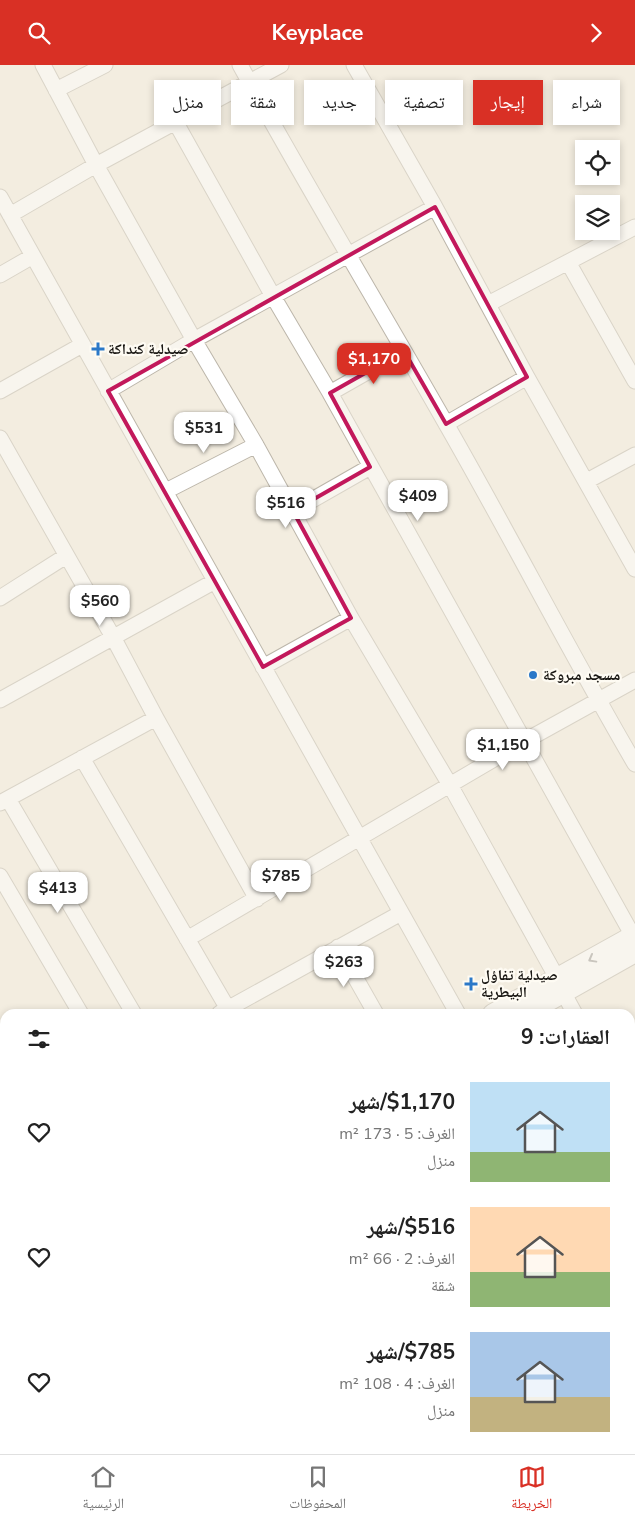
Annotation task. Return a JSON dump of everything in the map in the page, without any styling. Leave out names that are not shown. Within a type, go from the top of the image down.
[{"type":"main road","points":[[505,1009],[560,985],[634,941]]},
{"type":"main road","points":[[531,1009],[560,985]]},
{"type":"street","points":[[42,65],[194,341],[293,511],[351,619],[450,785],[572,1009]]},
{"type":"street","points":[[56,90],[105,65]]},
{"type":"street","points":[[240,65],[248,80]]},
{"type":"street","points":[[253,80],[281,65]]},
{"type":"street","points":[[354,65],[435,207],[527,377],[635,569]]},
{"type":"street","points":[[10,215],[96,165],[172,125]]},
{"type":"street","points":[[177,125],[274,298],[330,393],[634,941]]},
{"type":"street","points":[[273,125],[446,424],[635,764]]},
{"type":"street","points":[[0,197],[455,1009]]},
{"type":"street","points":[[108,391],[435,207]]},
{"type":"street","points":[[488,304],[635,227]]},
{"type":"street","points":[[0,275],[33,256]]},
{"type":"street","points":[[568,262],[635,381]]},
{"type":"street","points":[[0,391],[82,345]]},
{"type":"street","points":[[330,393],[404,351]]},
{"type":"street","points":[[446,424],[527,377]]},
{"type":"street","points":[[0,438],[113,637],[257,899]]},
{"type":"street","points":[[166,491],[256,445]]},
{"type":"street","points":[[586,481],[635,455]]},
{"type":"street","points":[[293,511],[370,467]]},
{"type":"street","points":[[0,597],[66,556]]},
{"type":"street","points":[[0,700],[215,581]]},
{"type":"street","points":[[263,667],[351,619]]},
{"type":"street","points":[[187,939],[257,899],[358,837],[598,700],[635,681]]},
{"type":"street","points":[[131,1009],[4,801],[156,718]]},
{"type":"street","points":[[82,758],[187,939],[222,1009]]},
{"type":"street","points":[[0,876],[78,1009]]},
{"type":"street","points":[[227,1009],[401,913]]},
{"type":"street","points":[[338,947],[373,1009]]},
{"type":"highlighted area","points":[[435,207],[527,377],[446,424],[404,351],[330,393],[370,467],[293,511],[351,618],[263,667],[108,391]]},
{"type":"place","name":"صيدلية كنداكة","points":[[98,349]]},
{"type":"place","name":"مسجد مبروكة","points":[[533,675]]},
{"type":"place","name":"صيدلية تفاؤل البيطرية","points":[[471,984]]}]
